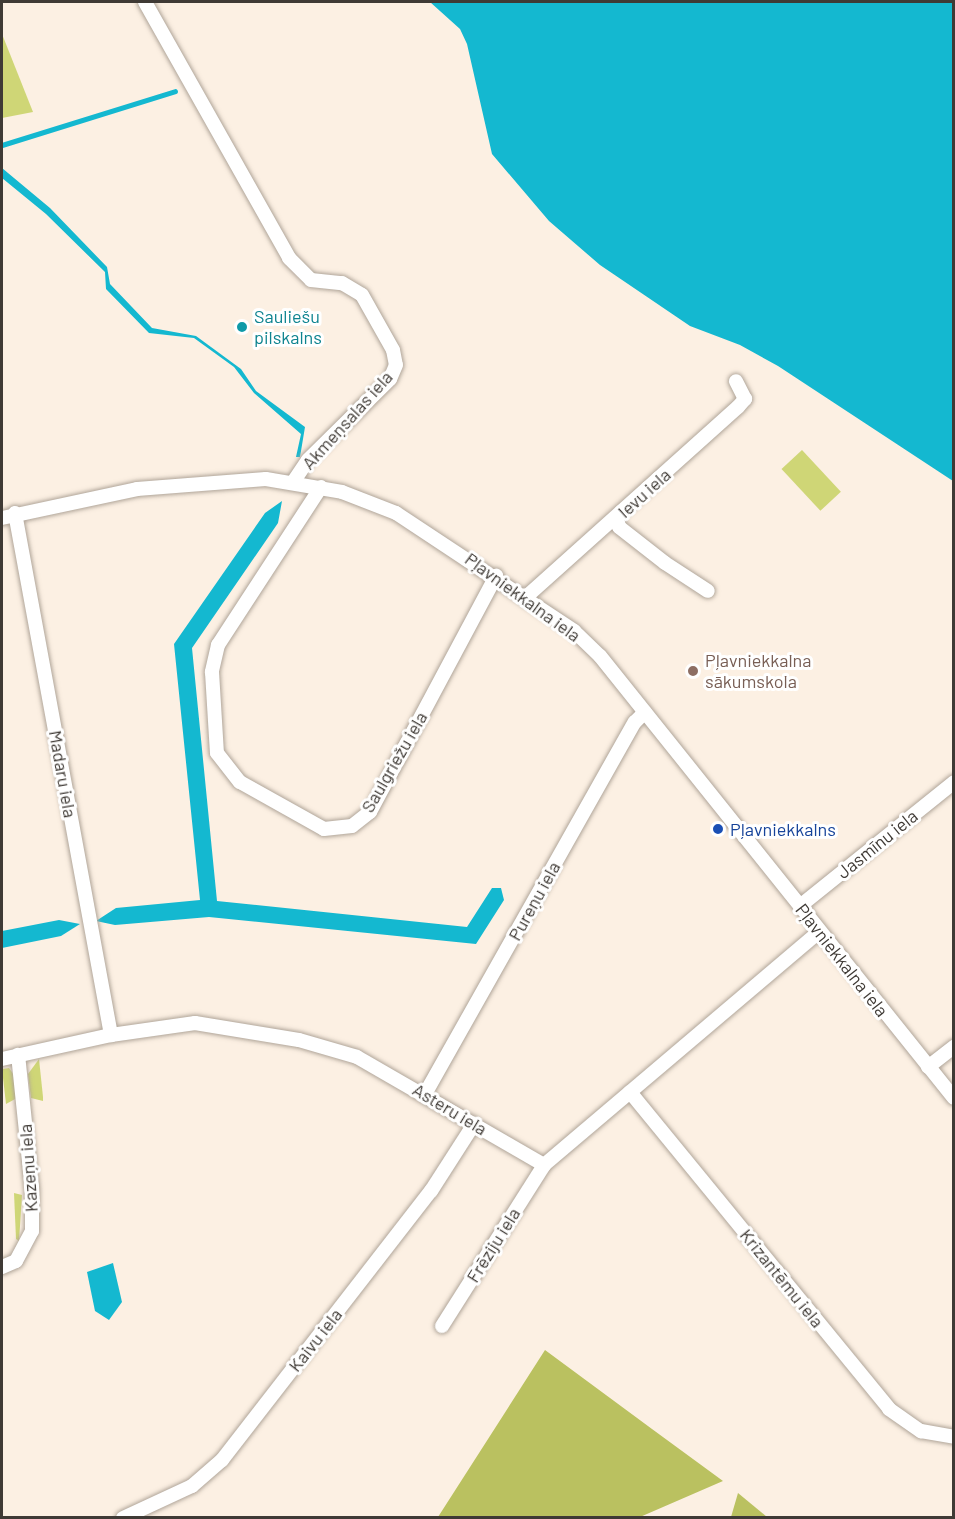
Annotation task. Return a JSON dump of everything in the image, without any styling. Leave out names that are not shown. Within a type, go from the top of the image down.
[{"type":"street","name":"Akmeņsalas iela","points":[[145,2],[289,258],[311,280],[342,283],[362,295],[396,364],[390,379],[308,460],[294,481]]},
{"type":"street","name":"Ievu iela","points":[[526,597],[544,576],[617,518],[738,407],[744,391],[736,381]]},
{"type":"street","name":"Pļavniekkalna iela","points":[[8,516],[137,489],[266,479],[294,481],[321,487],[396,513],[496,576],[591,647],[954,1098]]},
{"type":"street","name":"Saulgriežu iela","points":[[321,487],[218,645],[212,672],[217,753],[240,782],[324,829],[352,826],[370,812],[496,576]]},
{"type":"street","name":"Madaru iela","points":[[8,516],[111,1035]]},
{"type":"street","points":[[617,518],[619,527],[656,556],[708,591]]},
{"type":"street","name":"Pureņu iela","points":[[425,1094],[635,722],[645,712]]},
{"type":"street","name":"Jasmīnu iela","points":[[800,906],[954,782]]},
{"type":"street","points":[[544,1165],[819,932]]},
{"type":"street","name":"Asteru iela","points":[[2,1059],[111,1035],[195,1023],[223,1025],[331,1047],[425,1094],[544,1165]]},
{"type":"street","points":[[928,1067],[954,1047]]},
{"type":"street","name":"Kazeņu iela","points":[[2,1267],[16,1261],[25,1249],[32,1231],[32,1190],[18,1055]]},
{"type":"street","name":"Krizantēmu iela","points":[[630,1092],[889,1410],[921,1431],[954,1437]]},
{"type":"street","name":"Kaivu iela","points":[[123,1518],[192,1486],[222,1460],[431,1191],[474,1124]]},
{"type":"street","name":"Frēziju iela","points":[[442,1326],[544,1165]]},
{"type":"green space","points":[[2,34],[33,112],[2,118]]},
{"type":"green space","points":[[802,450],[841,492],[820,511],[782,469]]},
{"type":"green space","points":[[39,1059],[43,1101],[31,1098],[28,1074]]},
{"type":"green space","points":[[9,1068],[14,1075],[17,1098],[6,1104],[2,1069]]},
{"type":"green space","points":[[14,1193],[22,1195],[19,1241],[16,1239]]},
{"type":"green space","points":[[545,1350],[723,1481],[640,1517],[438,1517]]},
{"type":"green space","points":[[738,1493],[767,1517],[731,1517]]},
{"type":"water","points":[[430,2],[953,2],[953,481],[778,366],[740,345],[690,326],[600,265],[549,221],[492,154],[467,44],[460,29]]},
{"type":"water","points":[[2,168],[50,208],[107,267],[110,284],[152,328],[196,336],[241,369],[256,391],[305,427],[300,457],[296,457],[301,434],[254,393],[234,367],[194,338],[149,333],[106,289],[105,272],[46,214],[2,178]]},
{"type":"water","points":[[282,501],[278,523],[192,648],[217,901],[467,927],[492,888],[501,888],[504,900],[476,944],[209,917],[115,925],[96,921],[116,908],[200,900],[174,644],[265,513]]},
{"type":"water","points":[[59,920],[80,924],[61,936],[2,948],[2,931]]},
{"type":"water","points":[[113,1263],[122,1302],[109,1320],[95,1311],[87,1272]]},
{"type":"waterway","points":[[2,145],[175,91]]},
{"type":"place","name":"Sauliešu pilskalns","points":[[242,327]]},
{"type":"place","name":"Pļavniekkalna sākumskola","points":[[693,671]]},
{"type":"place","name":"Pļavniekkalns","points":[[718,829]]}]
